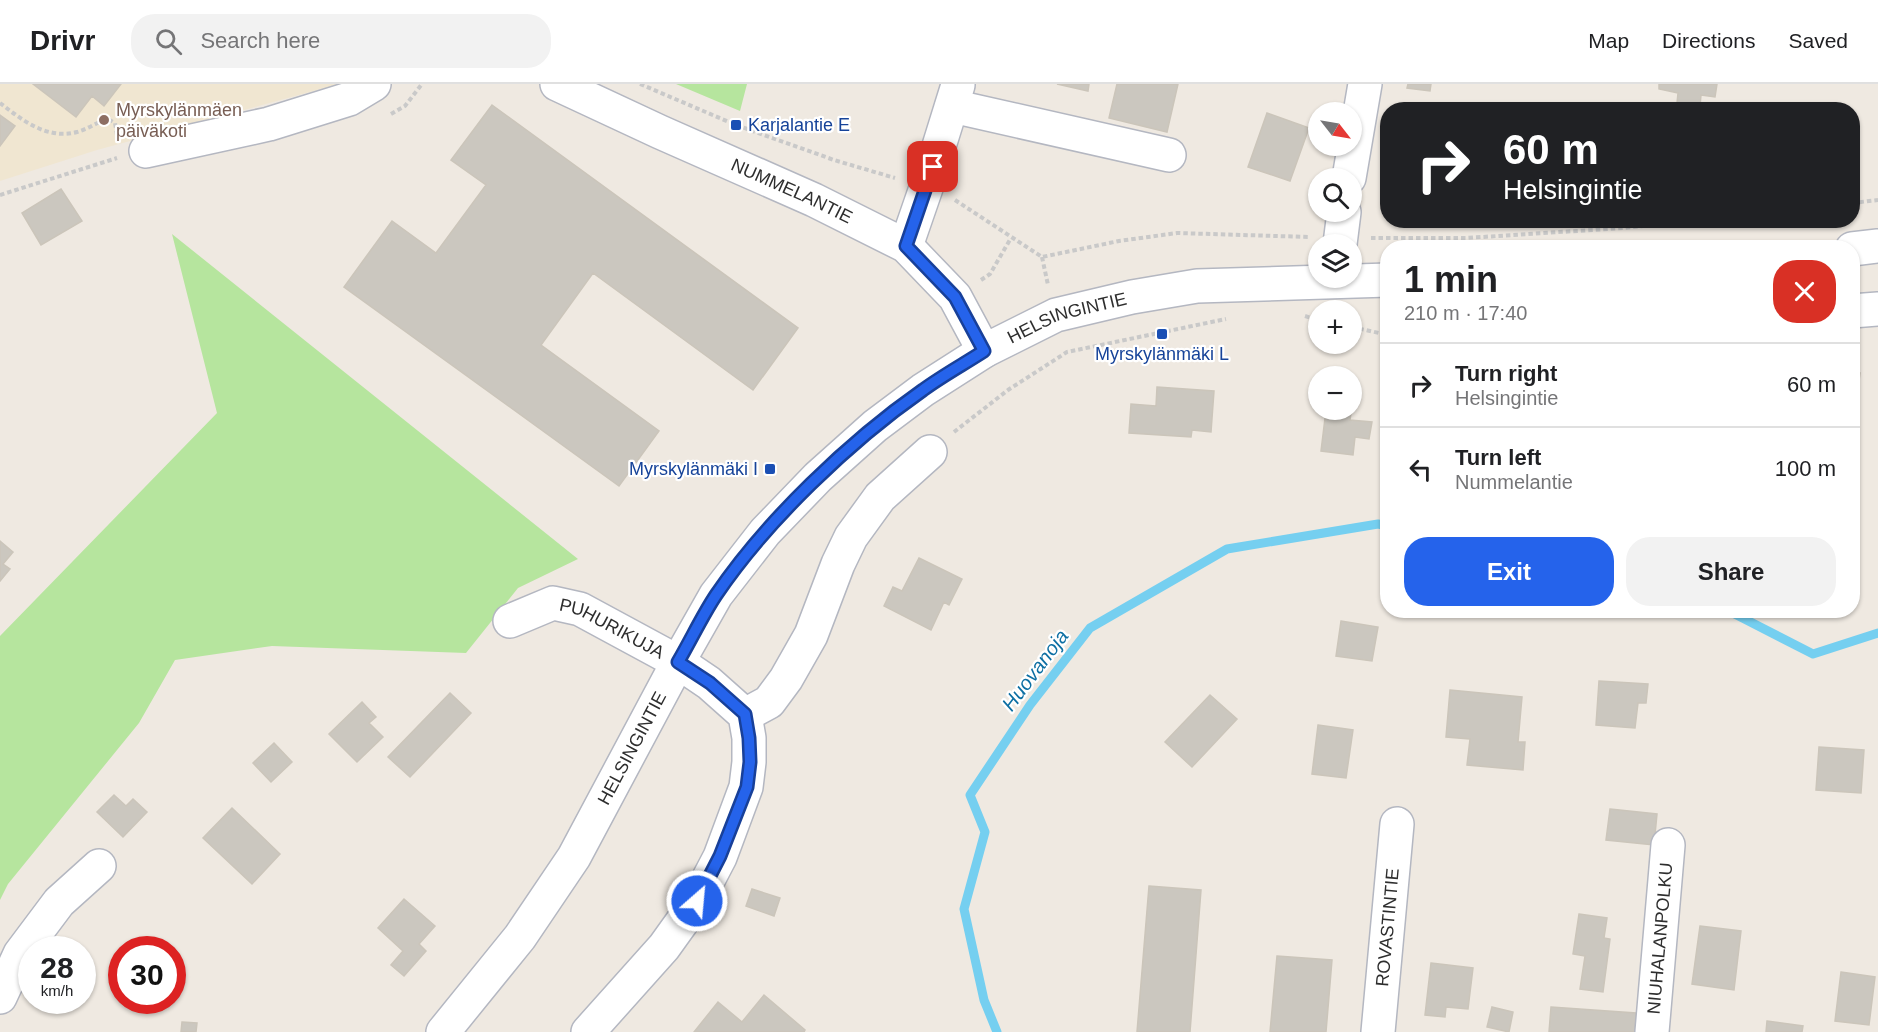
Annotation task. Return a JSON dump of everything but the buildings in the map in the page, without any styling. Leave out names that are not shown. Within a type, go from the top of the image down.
[{"type":"street","points":[[134,154],[269,124],[349,99],[374,84]]},
{"type":"street","name":"NUMMELANTIE","points":[[557,84],[814,200],[906,246],[955,297],[984,351]]},
{"type":"street","points":[[1351,168],[1365,84]]},
{"type":"street","points":[[906,246],[955,95],[1169,155]]},
{"type":"street","points":[[1860,248],[1878,246]]},
{"type":"street","name":"HELSINGINTIE","points":[[1362,279],[1380,280]]},
{"type":"street","name":"HELSINGINTIE","points":[[443,1032],[520,937],[574,857],[716,595],[765,532],[818,477],[876,426],[923,390],[984,351],[1056,315],[1132,297],[1197,286],[1308,281]]},
{"type":"street","points":[[1860,310],[1878,309]]},
{"type":"street","points":[[588,1032],[664,947],[697,901],[720,856],[747,787],[750,762],[745,714],[769,702],[786,679],[811,635],[838,564],[851,537],[880,497],[930,452]]},
{"type":"street","name":"PUHURIKUJA","points":[[510,621],[553,603],[580,609],[678,662],[710,683],[745,714]]},
{"type":"street","name":"ROVASTINTIE","points":[[1378,1032],[1397,824]]},
{"type":"street","name":"NIUHALANPOLKU","points":[[1652,1032],[1668,845]]},
{"type":"street","points":[[0,997],[20,954],[59,902],[99,866]]},
{"type":"path","points":[[640,84],[736,125],[834,160],[950,196],[1011,238],[990,274],[955,297]]},
{"type":"path","points":[[0,103],[26,123],[56,134],[78,132],[108,119],[115,123],[134,154],[0,195]]},
{"type":"path","points":[[1860,202],[1878,200]]},
{"type":"path","points":[[1296,314],[1308,317]]},
{"type":"path","points":[[930,452],[1008,390],[1067,352],[1227,319]]},
{"type":"path","points":[[1362,330],[1380,334]]},
{"type":"shaded area","name":"Myrskylänmäen päiväkoti","points":[[0,84],[339,84],[97,150],[0,181]]},
{"type":"green space","points":[[676,84],[747,84],[740,111]]},
{"type":"green space","points":[[172,234],[578,559],[518,588],[466,653],[272,646],[175,660],[139,723],[8,884],[0,900],[0,636],[217,413]]},
{"type":"waterway","name":"Huovanoja","points":[[997,1032],[984,1000],[964,909],[985,832],[970,795],[1030,705],[1090,628],[1227,549],[1380,524]]},
{"type":"waterway","name":"Huovanoja","points":[[1743,618],[1813,654],[1878,633]]},
{"type":"place","name":"Myrskylänmäen päiväkoti","points":[[104,120]]},
{"type":"place","name":"Karjalantie E","points":[[736,125]]},
{"type":"place","name":"Myrskylänmäki L","points":[[1162,334]]},
{"type":"place","name":"Myrskylänmäki I","points":[[770,469]]},
{"type":"route","points":[[697,901],[720,856],[747,787],[750,762],[749,738],[745,714],[710,683],[678,662],[716,595],[765,532],[818,477],[876,426],[923,390],[984,351],[955,297],[906,246],[933,167]]}]
